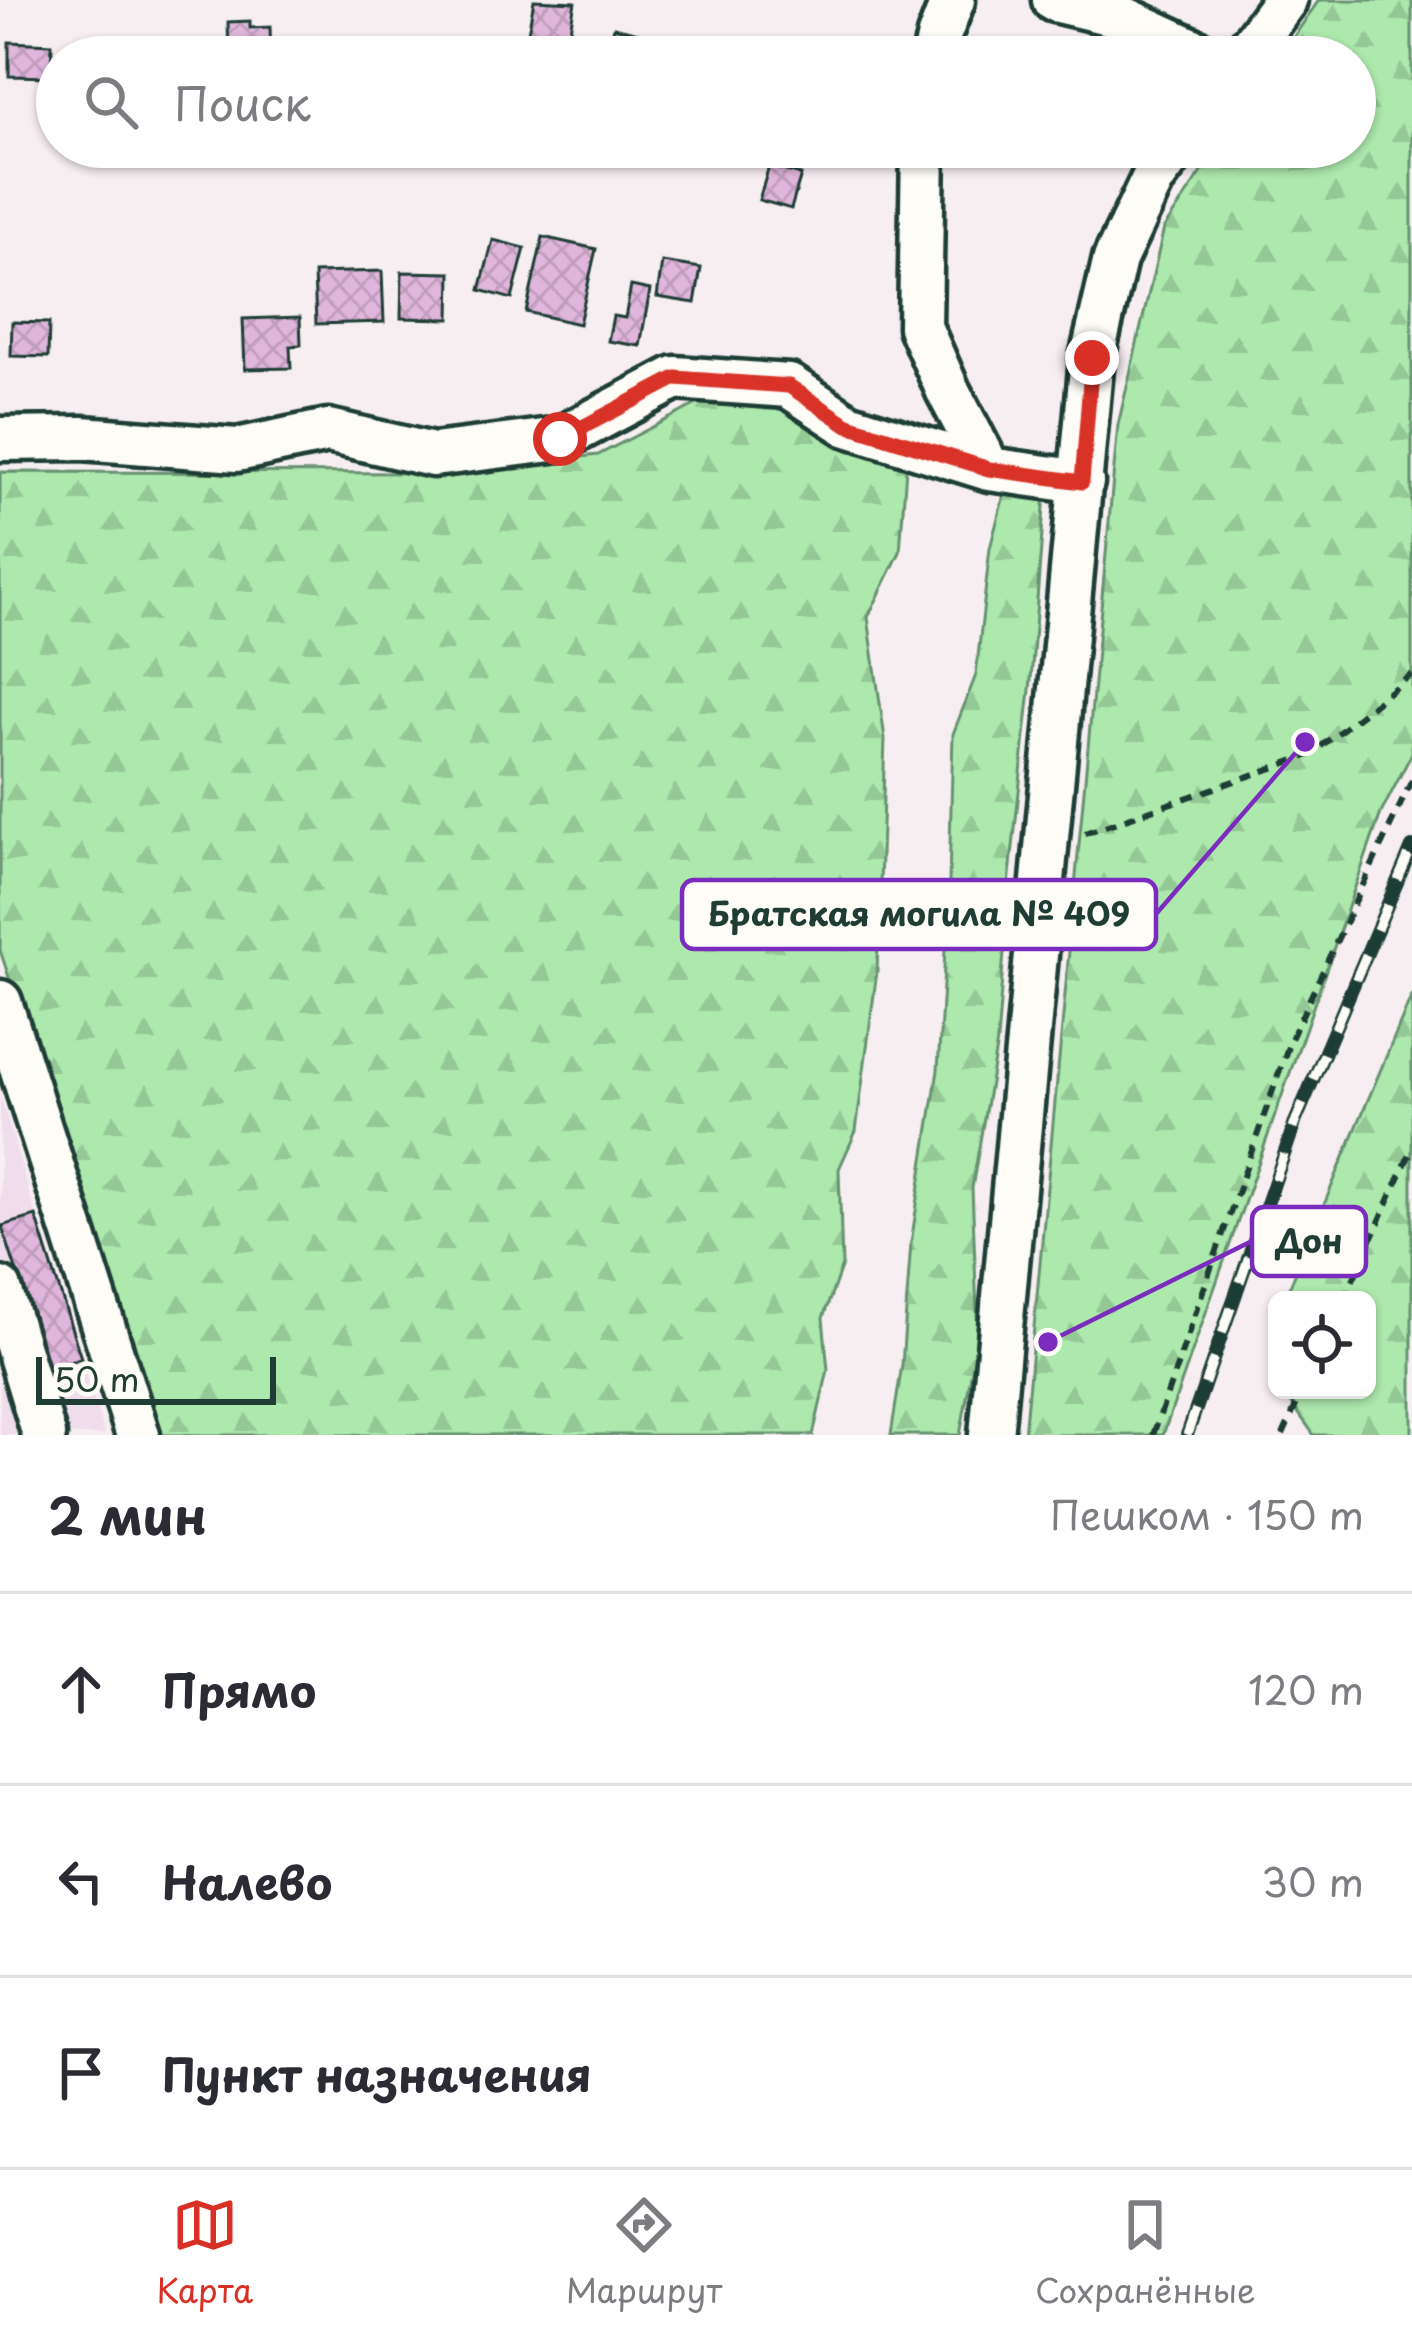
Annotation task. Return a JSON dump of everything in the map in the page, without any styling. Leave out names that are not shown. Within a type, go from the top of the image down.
[{"type":"street","points":[[939,36],[953,0]]},
{"type":"street","points":[[1054,0],[1117,15],[1162,36]]},
{"type":"street","points":[[1258,36],[1285,0]]},
{"type":"street","points":[[922,168],[920,327],[989,469]]},
{"type":"street","points":[[991,1435],[1092,358],[1115,259],[1161,168]]},
{"type":"street","points":[[0,439],[82,437],[237,450],[328,430],[433,455],[560,439],[676,378],[789,386],[848,425],[989,469],[1082,482]]},
{"type":"street","points":[[0,1002],[138,1435]]},
{"type":"street","points":[[0,1289],[44,1435]]},
{"type":"path","points":[[1048,847],[1310,754],[1412,674]]},
{"type":"path","points":[[1153,1435],[1290,1040],[1412,780]]},
{"type":"path","points":[[1348,1291],[1412,1149]]},
{"type":"path","points":[[1283,1435],[1300,1399]]},
{"type":"shaded area","points":[[0,1094],[36,1216],[105,1435],[0,1435]]},
{"type":"green space","points":[[1319,0],[1412,0],[1412,753],[1381,813],[1163,1435],[1024,1435],[1118,425],[1164,228],[1205,168],[1376,168],[1376,36],[1294,36]]},
{"type":"green space","points":[[722,391],[784,403],[906,467],[900,552],[868,617],[885,739],[877,971],[856,1131],[839,1169],[842,1265],[823,1318],[828,1370],[813,1435],[159,1435],[0,950],[0,472],[442,473],[598,455]]},
{"type":"green space","points":[[1005,491],[1045,494],[997,1042],[972,1188],[978,1338],[960,1435],[891,1435],[902,1365],[911,1243],[938,1070],[953,734],[976,675],[990,548]]},
{"type":"green space","points":[[1412,995],[1412,1435],[1314,1435],[1288,1399],[1376,1399],[1376,1291],[1288,1291]]},
{"type":"building","points":[[534,0],[575,2],[569,36],[527,36]]},
{"type":"building","points":[[228,22],[270,27],[270,36],[228,36]]},
{"type":"building","points":[[614,27],[651,36],[612,36]]},
{"type":"building","points":[[9,42],[36,43],[36,77],[9,76]]},
{"type":"building","points":[[768,168],[801,175],[791,209],[759,200]]},
{"type":"building","points":[[543,237],[596,249],[579,324],[526,312]]},
{"type":"building","points":[[493,240],[525,248],[512,299],[480,290]]},
{"type":"building","points":[[662,262],[701,268],[695,303],[657,297]]},
{"type":"building","points":[[382,271],[384,322],[316,324],[314,273]]},
{"type":"building","points":[[402,272],[451,273],[450,319],[401,318]]},
{"type":"building","points":[[631,286],[650,290],[640,346],[608,341],[613,316],[625,318]]},
{"type":"building","points":[[300,317],[301,345],[290,346],[291,368],[245,369],[243,319]]},
{"type":"building","points":[[12,322],[49,323],[48,357],[11,356]]},
{"type":"building","points":[[36,1216],[81,1358],[48,1369],[2,1226]]},
{"type":"railway","points":[[1187,1435],[1296,1120],[1412,847]]},
{"type":"place","name":"Братская могила № 409","points":[[1305,742]]},
{"type":"place","name":"Дон","points":[[1048,1342]]},
{"type":"route","points":[[560,439],[676,378],[789,386],[848,425],[989,469],[1082,482],[1092,358]]}]
